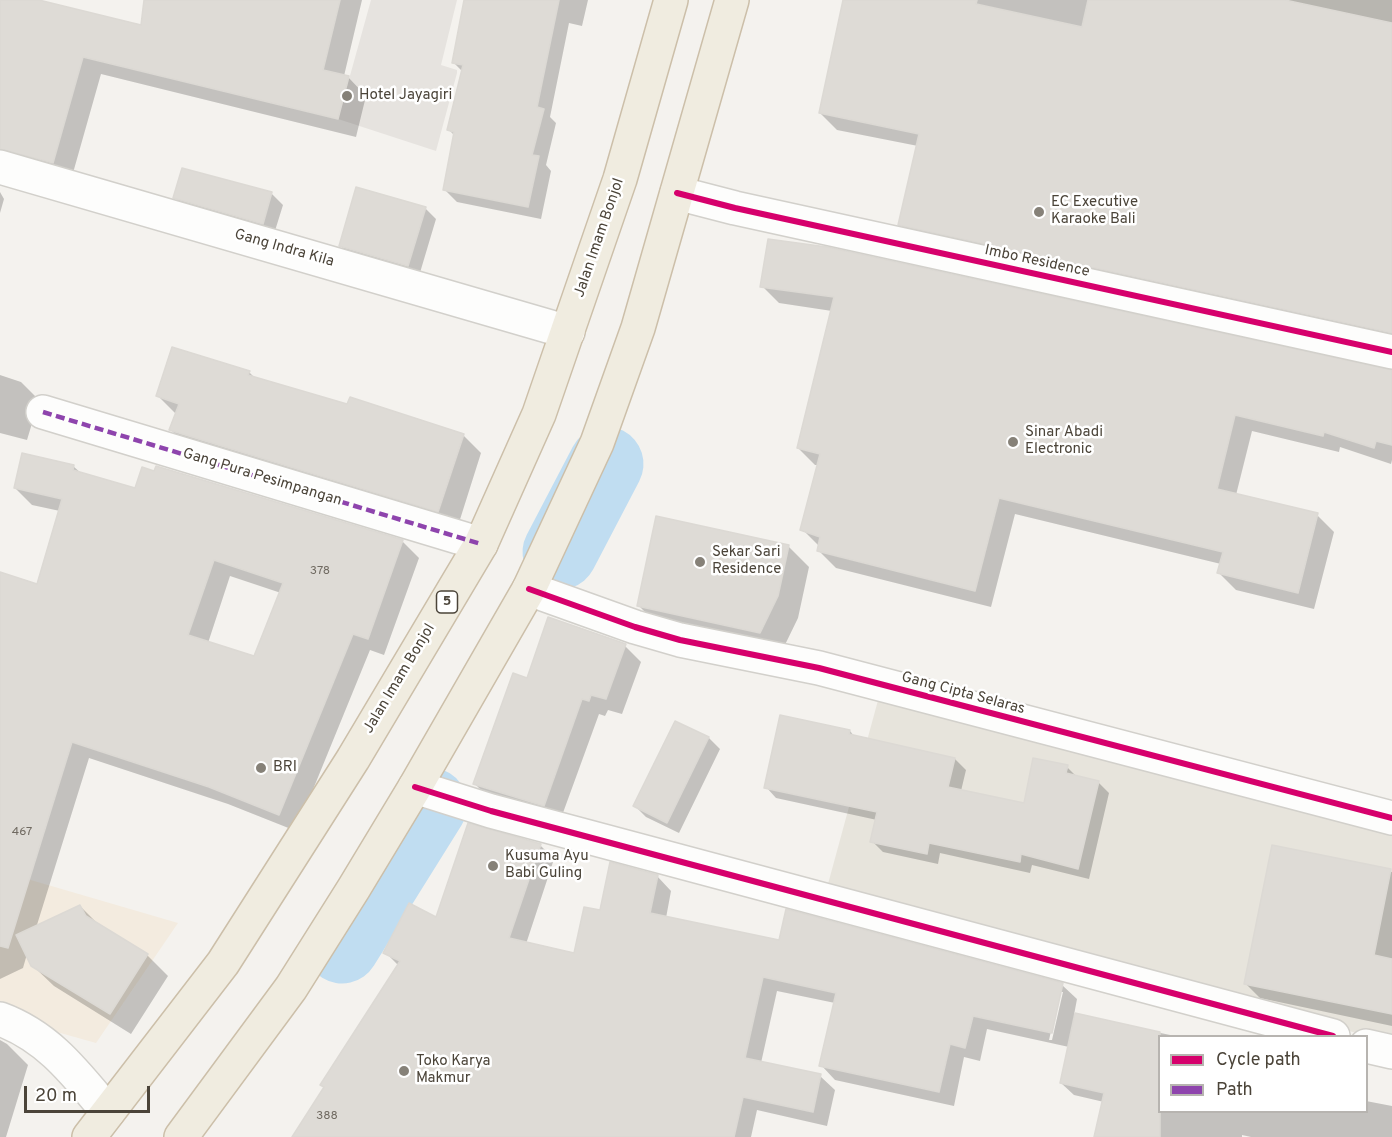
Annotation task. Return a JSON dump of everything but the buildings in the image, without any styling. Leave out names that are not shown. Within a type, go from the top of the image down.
[{"type":"highway","name":"Jalan Imam Bonjol","points":[[98,1125],[223,963],[353,759],[481,544],[539,414],[568,332],[620,179],[671,0]]},
{"type":"highway","points":[[181,1137],[291,988],[415,787],[529,589],[597,442],[638,328],[732,0]]},
{"type":"street","name":"Gang Indra Kila","points":[[0,167],[568,332]]},
{"type":"street","name":"Imbo Residence","points":[[677,193],[735,208],[1392,352]]},
{"type":"street","name":"Gang Pura Pesimpangan","points":[[43,412],[481,544]]},
{"type":"street","name":"Gang Cipta Selaras","points":[[529,589],[635,627],[680,640],[819,668],[1392,818]]},
{"type":"street","points":[[415,787],[503,814],[1329,1035]]},
{"type":"street","points":[[0,1019],[19,1026],[61,1056],[98,1125]]},
{"type":"street","points":[[1368,1046],[1392,1052]]},
{"type":"shaded area","points":[[371,0],[457,0],[441,65],[457,70],[457,73],[436,151],[338,119]]},
{"type":"shaded area","points":[[1285,0],[1392,0],[1392,23]]},
{"type":"shaded area","points":[[880,693],[1392,803],[1392,1043],[1368,1035],[828,884]]},
{"type":"shaded area","points":[[0,871],[178,923],[96,1043],[0,1016]]},
{"type":"waterway","points":[[560,552],[606,464]]},
{"type":"waterway","points":[[342,946],[430,805]]},
{"type":"marked path","points":[[43,412],[481,544]]},
{"type":"cycle path","points":[[677,193],[735,208],[1392,352]]},
{"type":"cycle path","points":[[529,589],[635,627],[680,640],[819,668],[1392,818]]},
{"type":"cycle path","points":[[415,787],[491,811],[1329,1035]]},
{"type":"place","name":"Hotel Jayagiri","points":[[347,96]]},
{"type":"place","name":"EC Executive Karaoke Bali","points":[[1039,212]]},
{"type":"place","name":"Sinar Abadi Electronic","points":[[1013,442]]},
{"type":"place","name":"Sekar Sari Residence","points":[[700,562]]},
{"type":"place","name":"BRI","points":[[261,768]]},
{"type":"place","name":"Kusuma Ayu Babi Guling","points":[[493,866]]},
{"type":"place","name":"Toko Karya Makmur","points":[[404,1071]]}]
